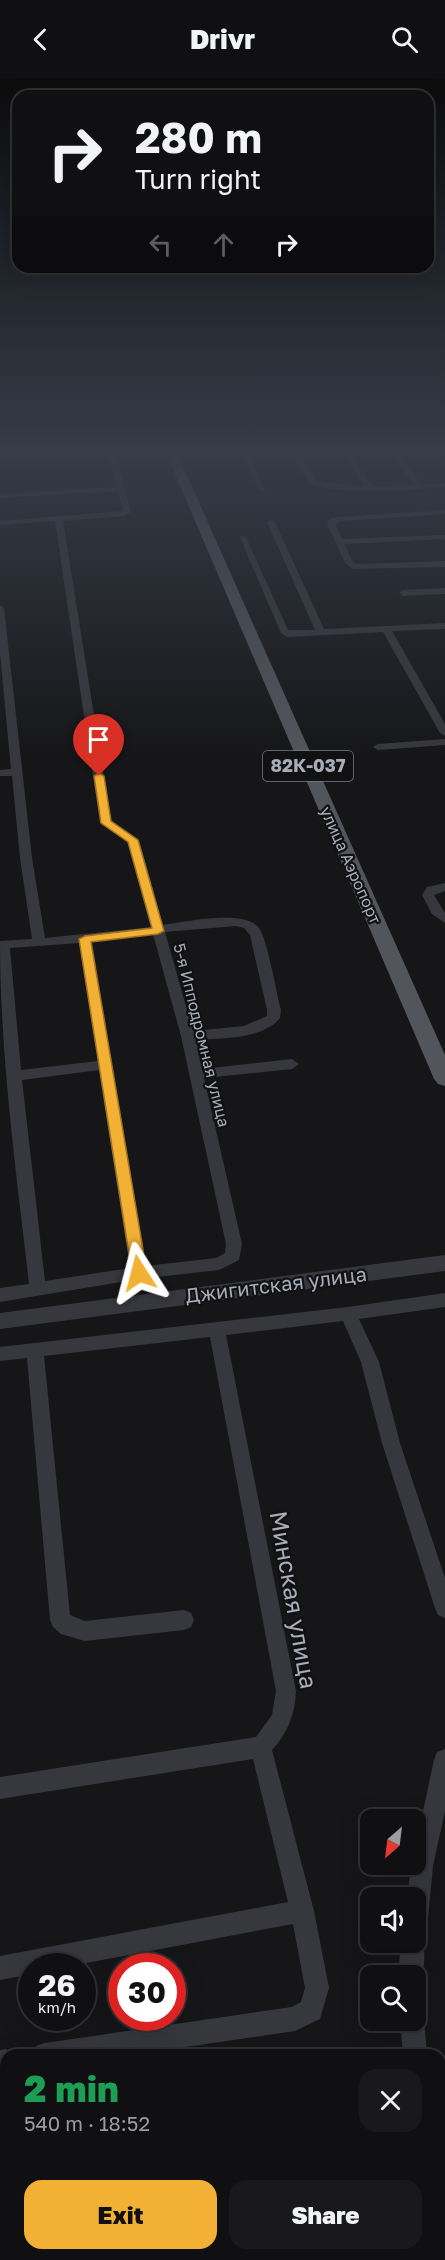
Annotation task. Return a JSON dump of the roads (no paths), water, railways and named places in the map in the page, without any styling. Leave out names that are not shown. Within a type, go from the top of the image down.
[{"type":"main road","name":"улица Аэропорт","points":[[216,555],[445,1079]]},
{"type":"main road","name":"улица Аэропорт","points":[[224,555],[445,1049]]},
{"type":"street","name":"5-я Ипподромная улица","points":[[65,555],[106,823],[133,840],[188,1036],[234,1244],[233,1256],[219,1264],[139,1273]]},
{"type":"street","points":[[250,555],[284,631],[295,634],[445,626]]},
{"type":"street","points":[[286,555],[321,632]]},
{"type":"street","points":[[346,555],[349,563],[356,567],[445,564]]},
{"type":"street","points":[[403,593],[445,591]]},
{"type":"street","points":[[0,608],[26,858],[39,941]]},
{"type":"street","points":[[386,629],[445,732]]},
{"type":"street","points":[[378,747],[445,742]]},
{"type":"street","points":[[0,773],[18,772]]},
{"type":"street","points":[[445,887],[431,890],[429,895],[436,912],[445,919]]},
{"type":"street","points":[[38,1290],[21,1153],[2,945],[85,939],[225,922],[242,924],[255,929],[274,1010],[273,1018],[265,1026],[251,1029],[188,1036]]},
{"type":"street","points":[[0,1294],[139,1273],[85,939]]},
{"type":"street","points":[[197,1074],[292,1064]]},
{"type":"street","points":[[14,1076],[105,1065]]},
{"type":"street","name":"Джигитская улица","points":[[0,1322],[436,1264]]},
{"type":"street","points":[[0,1354],[348,1314],[445,1299]]},
{"type":"street","points":[[348,1314],[370,1362],[391,1443],[445,1608]]},
{"type":"street","name":"Минская улица","points":[[217,1330],[286,1691],[286,1711],[276,1732],[261,1747]]},
{"type":"street","points":[[35,1350],[60,1620],[68,1627],[85,1631],[184,1620]]},
{"type":"street","points":[[0,1788],[261,1747],[302,1911],[317,1988],[311,2010],[295,2019],[87,2049]]},
{"type":"street","points":[[420,1887],[445,1760]]},
{"type":"street","points":[[0,1968],[302,1911]]},
{"type":"street","points":[[413,2031],[414,2049]]}]
